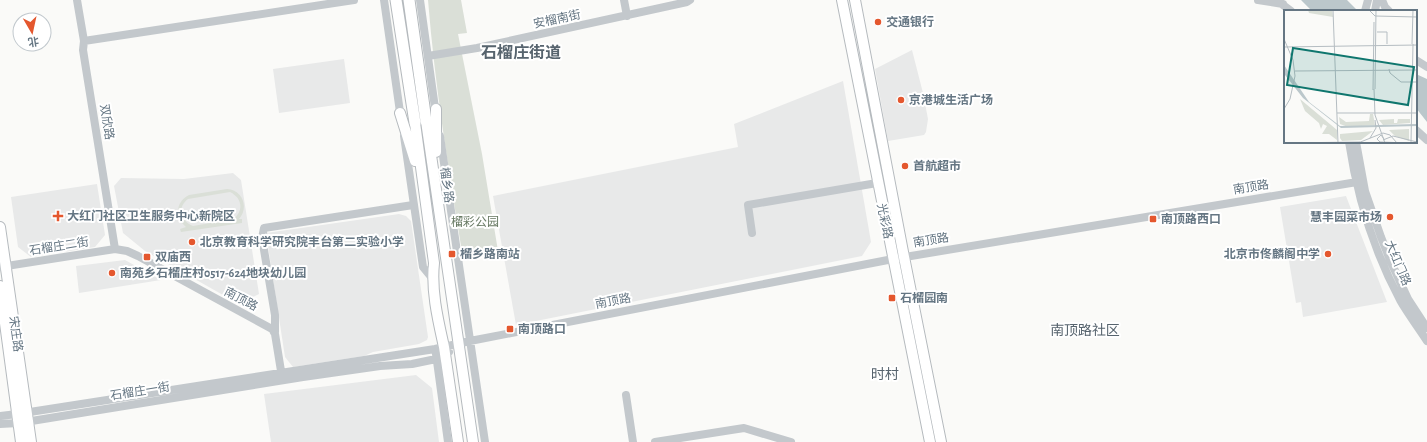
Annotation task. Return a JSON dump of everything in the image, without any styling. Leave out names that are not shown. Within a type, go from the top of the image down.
[{"type":"highway","name":"榴乡路","points":[[396,0],[420,122]]},
{"type":"highway","name":"榴乡路","points":[[409,0],[420,122]]},
{"type":"main road","name":"光彩路","points":[[842,0],[877,183],[930,442]]},
{"type":"main road","name":"光彩路","points":[[855,0],[941,442]]},
{"type":"main road","points":[[436,109],[436,186]]},
{"type":"main road","points":[[400,114],[424,189]]},
{"type":"main road","name":"榴乡路","points":[[420,122],[436,186],[473,442]]},
{"type":"main road","name":"榴乡路","points":[[420,122],[424,189],[434,263],[432,278],[441,334],[440,353],[458,442]]},
{"type":"main road","name":"宋庄路","points":[[0,227],[3,267],[23,418],[21,442]]},
{"type":"main road","name":"宋庄路","points":[[0,286],[23,418],[31,442]]},
{"type":"street","name":"双欣路","points":[[77,0],[84,41],[83,50],[115,249]]},
{"type":"street","points":[[84,41],[354,0]]},
{"type":"street","name":"榴乡路","points":[[384,0],[423,267],[432,278]]},
{"type":"street","name":"榴乡路","points":[[420,0],[485,442]]},
{"type":"street","points":[[624,0],[627,16]]},
{"type":"street","name":"安榴南街","points":[[428,56],[477,48],[627,16],[687,2],[690,0]]},
{"type":"street","points":[[1258,0],[1280,2],[1291,10]]},
{"type":"street","points":[[1365,10],[1368,0]]},
{"type":"street","points":[[1382,0],[1388,10]]},
{"type":"street","points":[[1417,61],[1427,67]]},
{"type":"street","points":[[1417,131],[1427,140]]},
{"type":"street","name":"大红门路","points":[[1350,143],[1360,182],[1390,260],[1408,299],[1427,328]]},
{"type":"street","name":"大红门路","points":[[1356,143],[1361,201],[1383,263],[1402,302],[1427,341]]},
{"type":"street","name":"南顶路","points":[[282,377],[440,353],[459,344],[470,341],[904,257],[1360,182]]},
{"type":"street","points":[[752,233],[748,205],[877,183]]},
{"type":"street","points":[[282,377],[275,332],[275,315],[262,238],[264,228],[413,205]]},
{"type":"street","name":"南顶路","points":[[115,249],[127,251],[138,256],[275,332]]},
{"type":"street","name":"石榴庄二街","points":[[3,267],[115,249]]},
{"type":"street","name":"榴乡路","points":[[440,353],[448,442]]},
{"type":"street","name":"石榴庄一街","points":[[0,424],[23,418],[282,377]]},
{"type":"street","points":[[626,395],[633,442]]},
{"type":"street","name":"石榴庄一街","points":[[0,416],[23,418]]},
{"type":"street","points":[[655,442],[744,428],[791,442]]},
{"type":"shaded area","points":[[1301,0],[1347,0],[1357,10],[1311,10]]},
{"type":"shaded area","name":"京港城生活广场","points":[[912,50],[928,119],[926,132],[924,135],[888,141],[875,69]]},
{"type":"shaded area","points":[[344,59],[350,103],[279,113],[273,69]]},
{"type":"shaded area","points":[[1417,74],[1427,79],[1427,122],[1417,109]]},
{"type":"shaded area","points":[[843,81],[871,242],[862,256],[516,325],[493,196],[738,147],[734,124]]},
{"type":"shaded area","name":"北京教育科学研究院丰台第二实验小学","points":[[233,173],[241,180],[259,294],[239,304],[145,251],[123,233],[114,186],[121,178],[184,179]]},
{"type":"shaded area","name":"大红门社区卫生服务中心新院区","points":[[97,184],[105,235],[95,247],[31,257],[18,247],[11,197]]},
{"type":"shaded area","name":"北京市佟麟阁中学","points":[[1346,196],[1387,302],[1303,317],[1301,302],[1296,303],[1280,207]]},
{"type":"shaded area","points":[[399,214],[406,216],[411,221],[428,337],[427,340],[419,344],[373,352],[364,356],[293,367],[285,357],[266,233]]},
{"type":"shaded area","name":"南苑乡石榴庄村0517-624地块幼儿园","points":[[125,260],[161,280],[79,293],[76,266]]},
{"type":"shaded area","points":[[416,375],[432,388],[439,442],[271,442],[264,394]]},
{"type":"green space","name":"榴彩公园","points":[[428,0],[461,0],[467,33],[458,34],[482,154],[498,251],[463,258],[438,97]]},
{"type":"green space","points":[[227,189],[233,190],[243,200],[244,210],[239,219],[242,219],[242,223],[181,232],[180,229],[186,227],[178,215],[178,210],[181,202],[189,195]],"holes":[[[230,192],[237,197],[240,204],[239,212],[234,219],[193,226],[185,221],[183,217],[181,210],[182,206],[188,199]]]},
{"type":"place","name":"交通银行","points":[[878,22]]},
{"type":"place","name":"京港城生活广场","points":[[901,100]]},
{"type":"place","name":"首航超市","points":[[905,166]]},
{"type":"place","name":"大红门社区卫生服务中心新院区","points":[[58,216]]},
{"type":"place","name":"慧丰园菜市场","points":[[1390,217]]},
{"type":"place","name":"南顶路西口","points":[[1153,219]]},
{"type":"place","name":"北京教育科学研究院丰台第二实验小学","points":[[192,242]]},
{"type":"place","name":"榴乡路南站","points":[[452,254]]},
{"type":"place","name":"北京市佟麟阁中学","points":[[1328,254]]},
{"type":"place","name":"双庙西","points":[[147,257]]},
{"type":"place","name":"南苑乡石榴庄村0517-624地块幼儿园","points":[[112,273]]},
{"type":"place","name":"石榴园南","points":[[892,298]]},
{"type":"place","name":"南顶路口","points":[[510,329]]},
{"type":"district","name":"石榴庄街道","points":[[521,52]]},
{"type":"district","name":"南顶路社区","points":[[1085,330]]},
{"type":"district","name":"时村","points":[[885,374]]}]
